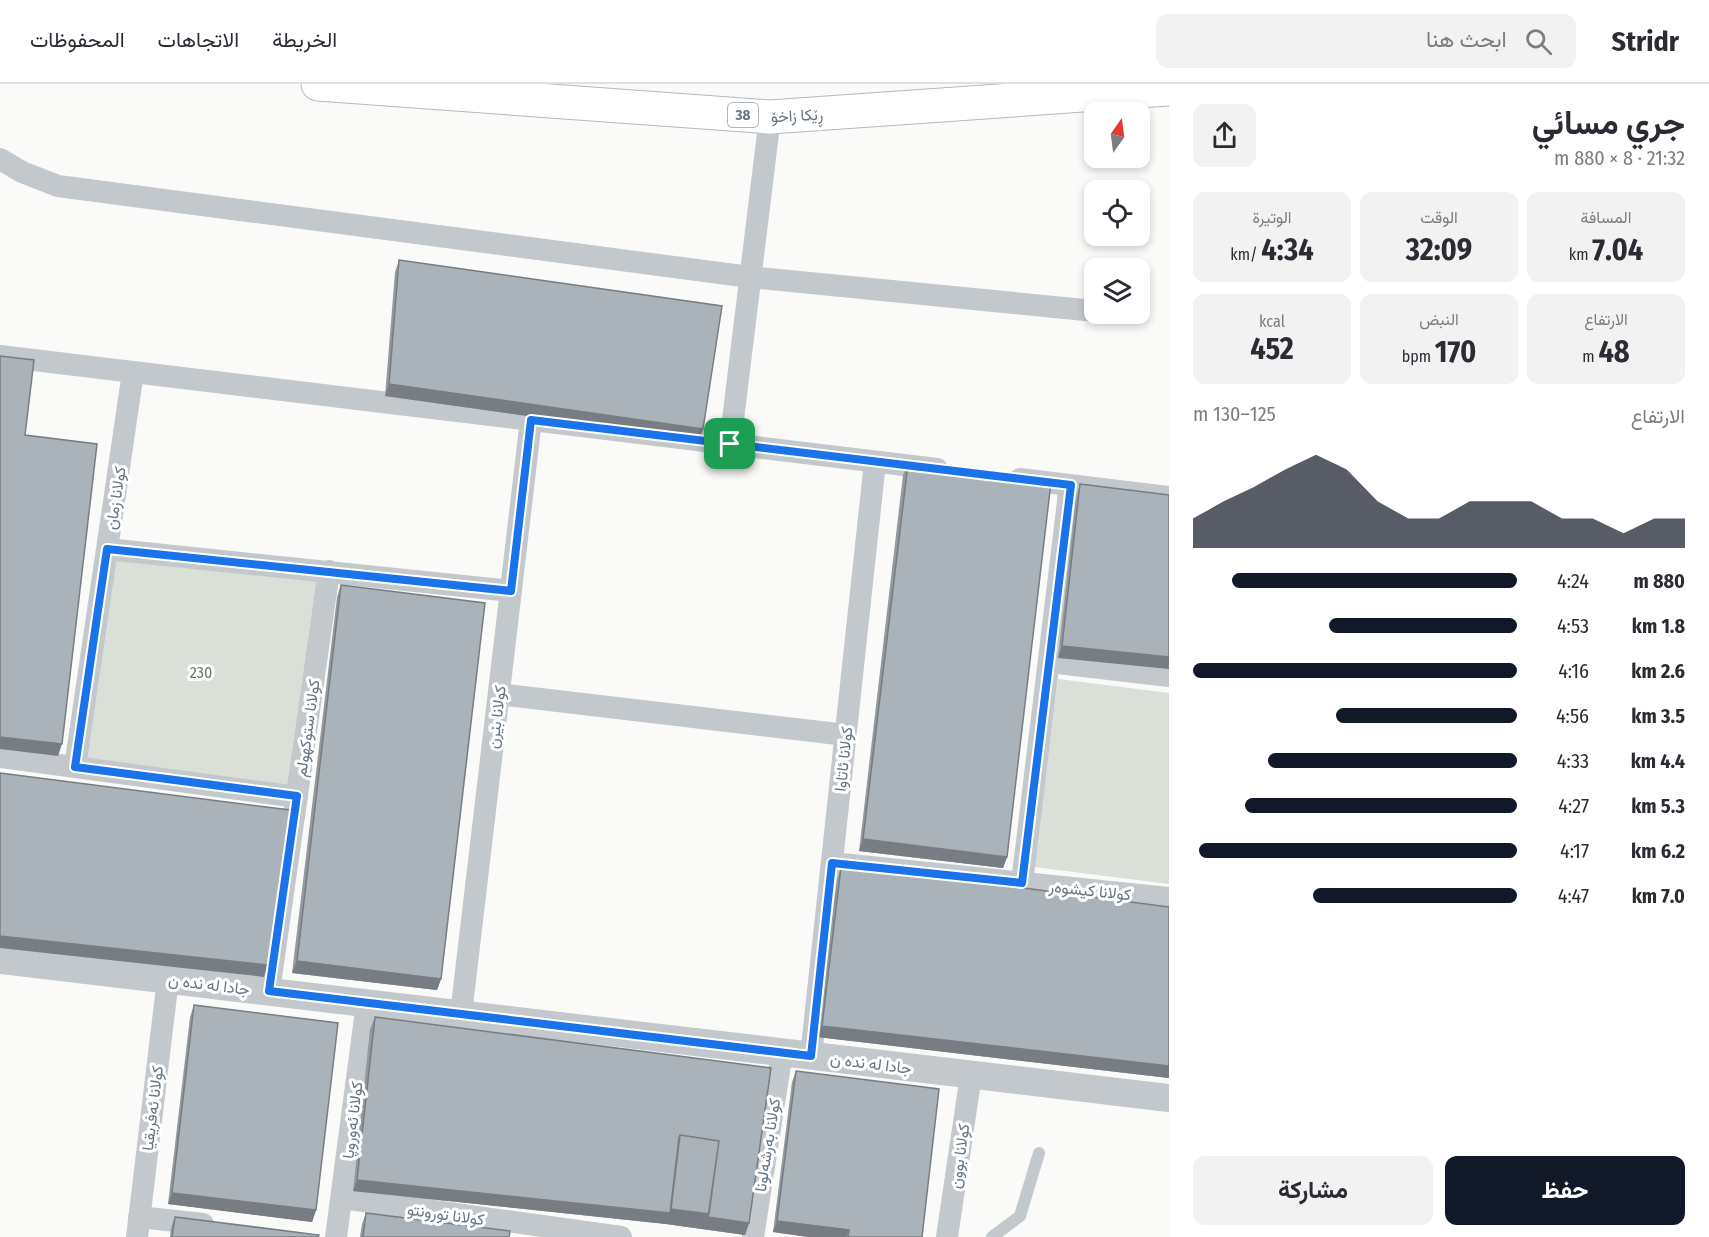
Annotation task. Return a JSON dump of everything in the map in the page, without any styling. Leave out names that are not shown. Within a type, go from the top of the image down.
[{"type":"highway","name":"ڕێکا زاخۆ","points":[[318,84],[770,117],[1169,89]]},
{"type":"street","points":[[730,444],[770,117]]},
{"type":"street","points":[[0,159],[58,186],[750,277],[1084,310]]},
{"type":"street","points":[[0,356],[956,472]]},
{"type":"street","name":"كولانا زمان","points":[[75,767],[134,372]]},
{"type":"street","name":"كولانا بێرن","points":[[461,1014],[531,420]]},
{"type":"street","name":"كولانا ئاتاوا","points":[[811,1056],[875,462]]},
{"type":"street","points":[[1002,477],[1169,497]]},
{"type":"street","points":[[1022,883],[1071,485]]},
{"type":"street","points":[[107,549],[511,591]]},
{"type":"street","name":"كولانا ستوكهولم","points":[[269,991],[329,571]]},
{"type":"street","points":[[1049,662],[1169,676]]},
{"type":"street","points":[[499,694],[846,735]]},
{"type":"street","points":[[0,757],[297,796]]},
{"type":"street","name":"كولانا كیشوه‌ر","points":[[832,863],[1169,898]]},
{"type":"street","name":"جادا له نده ن","points":[[0,960],[1169,1098]]},
{"type":"street","name":"كولانا ئه‌فریقیا","points":[[138,1227],[168,980]]},
{"type":"street","name":"كولانا ئه‌وروپا","points":[[336,1237],[366,1003]]},
{"type":"street","name":"كولانا به‌رشه‌لونا","points":[[753,1237],[782,1052]]},
{"type":"street","name":"كولانا بوون","points":[[947,1237],[971,1075]]},
{"type":"street","name":"كولانا تورونتو","points":[[342,1198],[530,1232],[621,1237]]},
{"type":"street","points":[[138,1227],[222,1226]]},
{"type":"lane","points":[[992,1237],[1020,1216],[1039,1153]]},
{"type":"green space","name":"230","points":[[107,549],[329,571],[297,797],[75,767]]},
{"type":"green space","points":[[1058,679],[1169,693],[1169,884],[1034,867]]},
{"type":"building","points":[[399,260],[722,306],[703,429],[389,384]]},
{"type":"building","points":[[0,356],[34,360],[25,435],[97,444],[62,744],[0,737]]},
{"type":"building","points":[[908,464],[1051,482],[1007,857],[863,839]]},
{"type":"building","points":[[1080,484],[1169,495],[1169,657],[1062,646]]},
{"type":"building","points":[[341,585],[485,603],[441,979],[297,961]]},
{"type":"building","points":[[0,773],[290,810],[268,965],[0,936]]},
{"type":"building","points":[[841,867],[916,874],[1169,907],[1169,1066],[822,1026]]},
{"type":"building","points":[[194,1005],[338,1023],[316,1210],[172,1193]]},
{"type":"building","points":[[375,1017],[771,1068],[749,1223],[708,1217],[719,1141],[680,1135],[670,1213],[357,1180]]},
{"type":"building","points":[[796,1071],[939,1089],[922,1237],[848,1237],[849,1230],[777,1221]]},
{"type":"building","points":[[680,1135],[719,1141],[709,1214],[671,1209]]},
{"type":"building","points":[[366,1213],[510,1231],[509,1237],[363,1237]]},
{"type":"building","points":[[175,1217],[319,1235],[318,1237],[172,1237]]},
{"type":"route","points":[[531,420],[730,444],[1071,485],[1022,883],[832,863],[811,1056],[269,991],[297,796],[75,767],[107,549],[511,591],[531,420]]}]
